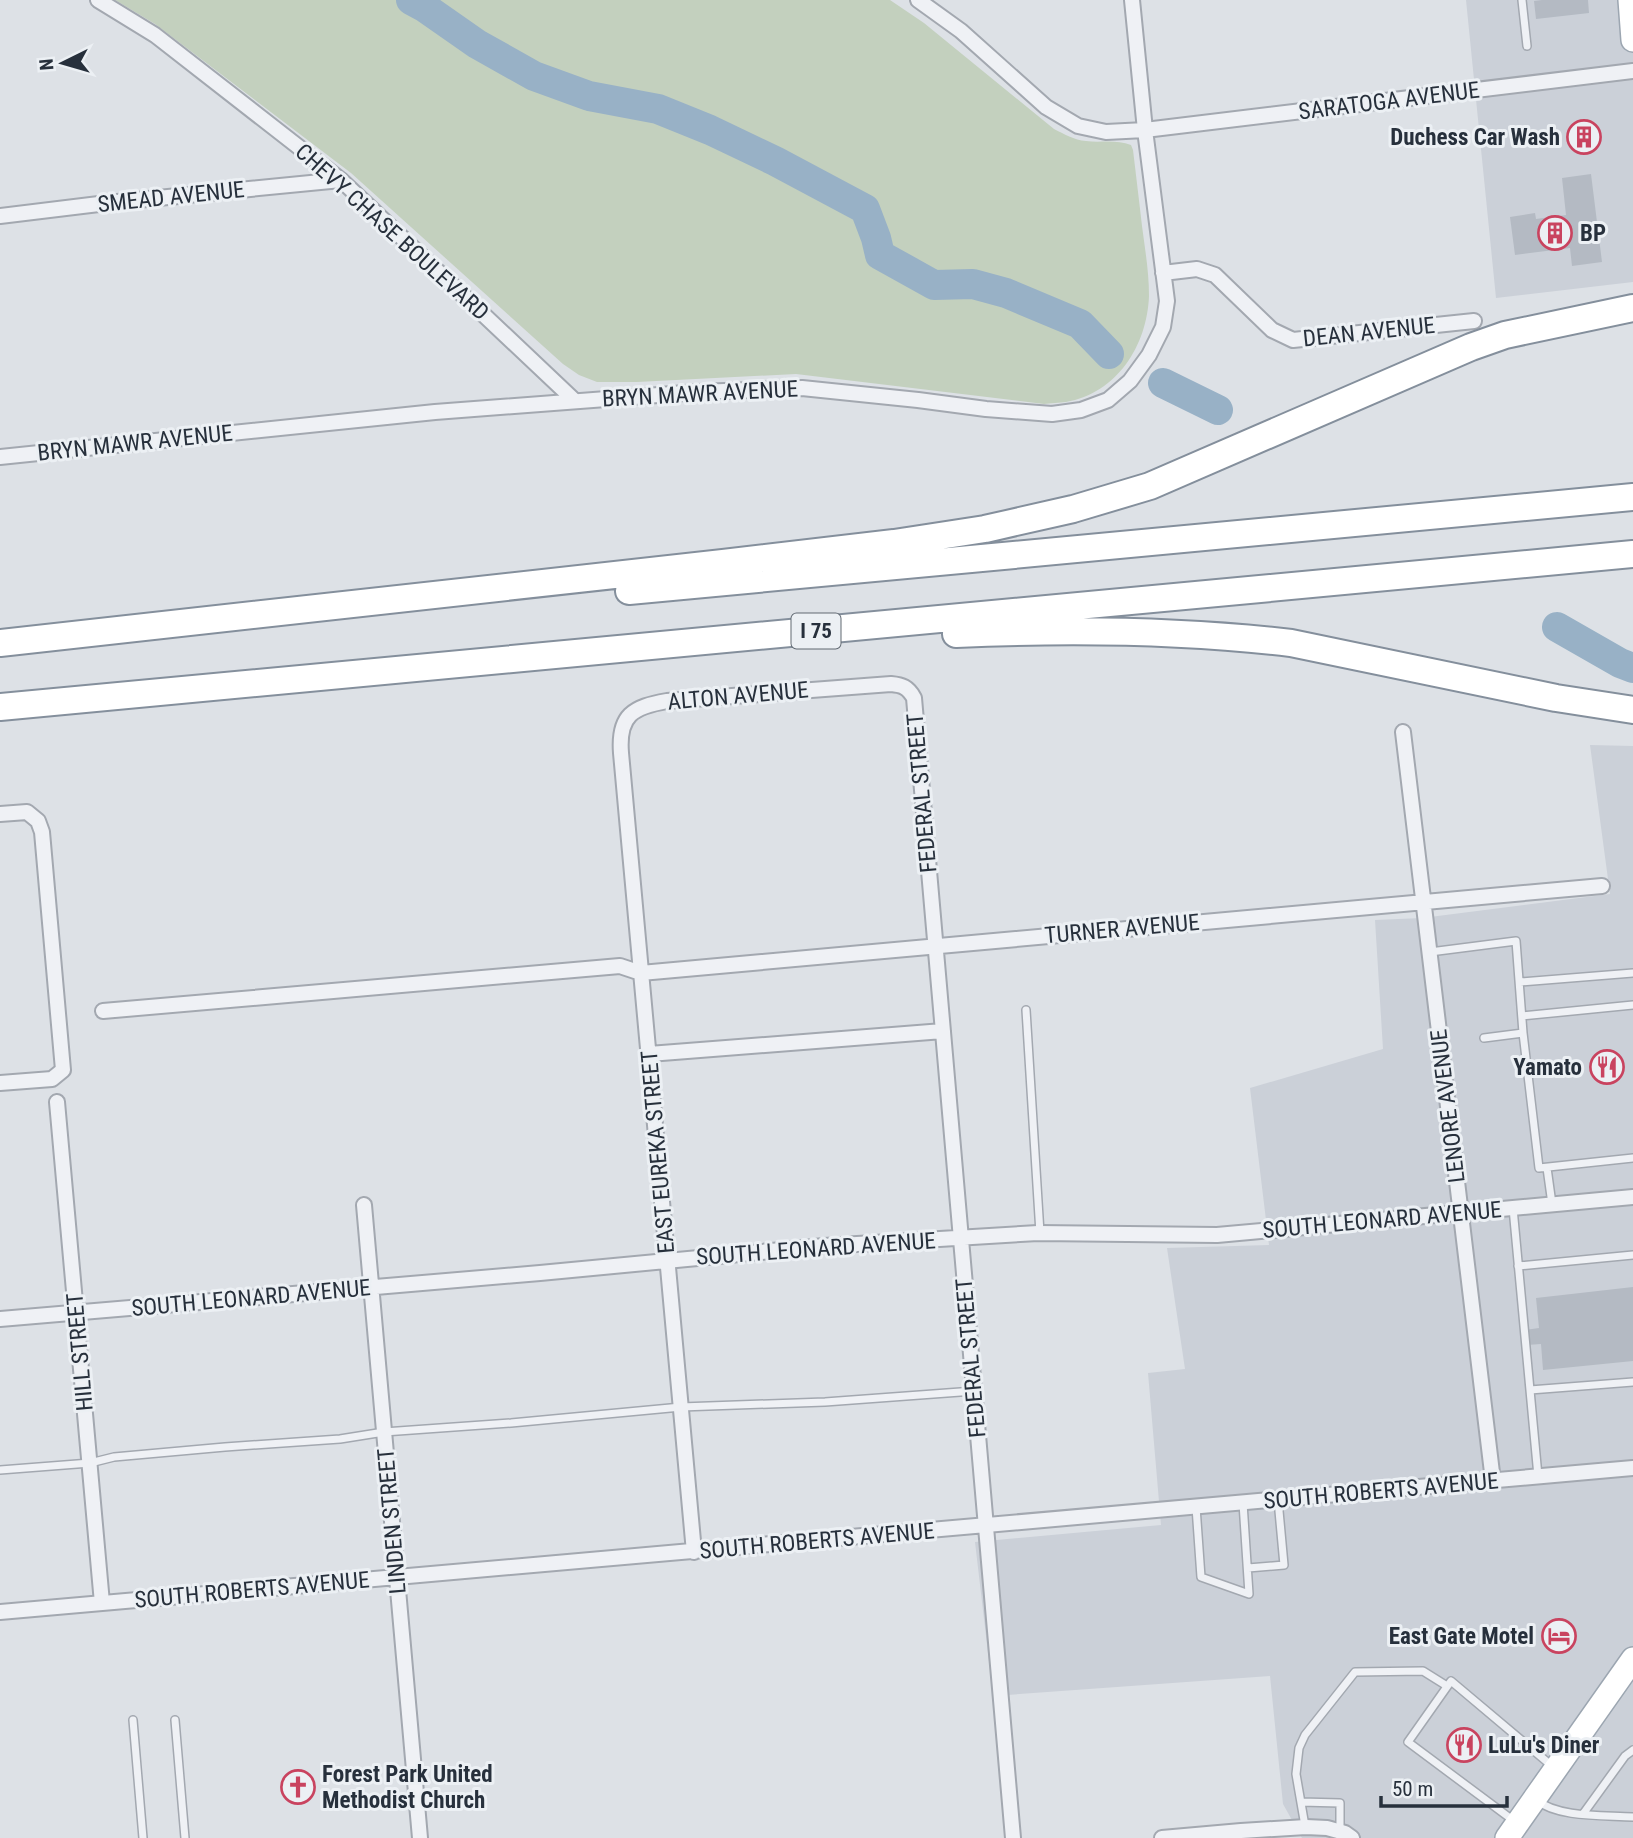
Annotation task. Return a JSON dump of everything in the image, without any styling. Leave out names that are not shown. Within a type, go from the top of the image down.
[{"type":"highway","points":[[0,643],[723,563],[894,543],[995,527],[1073,509],[1150,486],[1471,347],[1505,335],[1633,308]]},
{"type":"highway","points":[[0,650],[1630,497]]},
{"type":"highway","name":"I 75","points":[[0,707],[1632,554]]},
{"type":"highway","points":[[513,660],[522,665],[593,665],[978,633],[1209,635],[1291,642],[1556,698],[1633,710]]},
{"type":"main road","points":[[1630,0],[1633,40]]},
{"type":"main road","points":[[1512,1830],[1633,1659]]},
{"type":"street","name":"CHEVY CHASE BOULEVARD","points":[[98,0],[155,34],[341,180],[575,401]]},
{"type":"street","name":"SARATOGA AVENUE","points":[[918,0],[961,31],[1046,107],[1078,126],[1106,132],[1145,130],[1633,71]]},
{"type":"street","name":"BRYN MAWR AVENUE","points":[[0,457],[435,412],[698,392],[802,388],[1052,415],[1081,410],[1108,400],[1130,381],[1149,355],[1163,327],[1167,301],[1145,130],[1132,0]]},
{"type":"street","name":"SMEAD AVENUE","points":[[0,216],[341,180]]},
{"type":"street","name":"DEAN AVENUE","points":[[1163,273],[1197,270],[1214,275],[1272,330],[1293,341],[1474,321]]},
{"type":"street","name":"ALTON AVENUE","points":[[621,753],[621,732],[625,722],[631,713],[647,705],[667,701],[891,684]]},
{"type":"street","name":"FEDERAL STREET","points":[[891,684],[909,689],[914,698],[1013,1838]]},
{"type":"street","name":"LENORE AVENUE","points":[[1404,732],[1493,1480]]},
{"type":"street","name":"EAST EUREKA STREET","points":[[621,753],[694,1552]]},
{"type":"street","points":[[0,814],[27,812],[38,821],[42,832],[63,1070],[52,1079],[0,1083]]},
{"type":"street","name":"TURNER AVENUE","points":[[103,1011],[620,966],[642,973],[1602,886]]},
{"type":"street","points":[[649,1054],[943,1031]]},
{"type":"street","name":"HILL STREET","points":[[57,1102],[102,1603]]},
{"type":"street","name":"SOUTH LEONARD AVENUE","points":[[0,1319],[824,1246],[1000,1234],[1217,1235],[1633,1197]]},
{"type":"street","name":"LINDEN STREET","points":[[364,1205],[420,1838]]},
{"type":"street","name":"SOUTH ROBERTS AVENUE","points":[[0,1612],[1633,1468]]},
{"type":"street","points":[[1162,1838],[1305,1827],[1327,1828],[1346,1835]]},
{"type":"lane","points":[[1522,0],[1527,46]]},
{"type":"lane","points":[[1430,952],[1516,941],[1539,1168],[1633,1158]]},
{"type":"lane","points":[[1520,982],[1633,973]]},
{"type":"lane","points":[[1522,1016],[1633,1005]]},
{"type":"lane","points":[[1026,1010],[1040,1233]]},
{"type":"lane","points":[[1484,1038],[1524,1032]]},
{"type":"lane","points":[[1547,1168],[1552,1205]]},
{"type":"lane","points":[[1513,1208],[1538,1477]]},
{"type":"lane","points":[[1518,1265],[1633,1255]]},
{"type":"lane","points":[[1530,1390],[1633,1382]]},
{"type":"lane","points":[[0,1470],[90,1463],[114,1457],[340,1439],[384,1432],[681,1408],[825,1402],[974,1391]]},
{"type":"lane","points":[[1248,1568],[1283,1565],[1278,1500]]},
{"type":"lane","points":[[1196,1507],[1201,1577],[1249,1594],[1243,1503]]},
{"type":"lane","points":[[1305,1827],[1296,1774],[1299,1748],[1305,1735],[1355,1672],[1423,1671],[1447,1686]]},
{"type":"lane","points":[[1512,1830],[1408,1742],[1451,1681],[1555,1768]]},
{"type":"lane","points":[[133,1720],[143,1838]]},
{"type":"lane","points":[[175,1720],[185,1838]]},
{"type":"lane","points":[[1583,1814],[1625,1756],[1633,1750]]},
{"type":"lane","points":[[1534,1799],[1558,1812],[1633,1817]]},
{"type":"lane","points":[[1301,1802],[1340,1804],[1346,1835]]},
{"type":"shaded area","points":[[1466,0],[1633,0],[1633,282],[1496,298]]},
{"type":"shaded area","points":[[1590,745],[1633,746],[1633,1838],[1302,1838],[1283,1804],[1270,1676],[993,1696],[975,1542],[1161,1525],[1148,1373],[1185,1369],[1167,1248],[1269,1245],[1250,1088],[1383,1049],[1375,920],[1422,918],[1610,894]]},
{"type":"green space","points":[[115,0],[890,0],[924,23],[1054,129],[1082,140],[1131,145],[1148,278],[1147,315],[1142,332],[1126,364],[1114,378],[1084,397],[1061,403],[1044,404],[796,374],[597,382],[579,375],[563,364],[351,173],[155,24]]},
{"type":"building","points":[[1588,0],[1589,13],[1536,19],[1534,1]]},
{"type":"building","name":"Duchess Car Wash","points":[[1599,128],[1600,143],[1570,147],[1568,131]]},
{"type":"building","name":"BP","points":[[1591,174],[1602,262],[1572,266],[1570,248],[1515,255],[1510,217],[1535,213],[1536,219],[1566,215],[1562,178]]},
{"type":"building","points":[[1633,1287],[1633,1361],[1543,1370],[1541,1344],[1527,1345],[1525,1330],[1539,1328],[1536,1298]]},
{"type":"waterway","points":[[411,0],[477,44],[534,76],[589,96],[658,109],[775,161],[865,209],[880,255],[934,285],[973,284],[1006,293],[1080,324],[1109,354]]},
{"type":"waterway","points":[[1163,383],[1218,410]]},
{"type":"waterway","points":[[1557,627],[1633,668]]},
{"type":"place","name":"Duchess Car Wash","points":[[1584,137]]},
{"type":"place","name":"BP","points":[[1555,233]]},
{"type":"place","name":"Yamato","points":[[1607,1067]]},
{"type":"place","name":"East Gate Motel","points":[[1559,1636]]},
{"type":"place","name":"LuLu's Diner","points":[[1464,1745]]},
{"type":"place","name":"Forest Park United Methodist Church","points":[[298,1787]]}]
